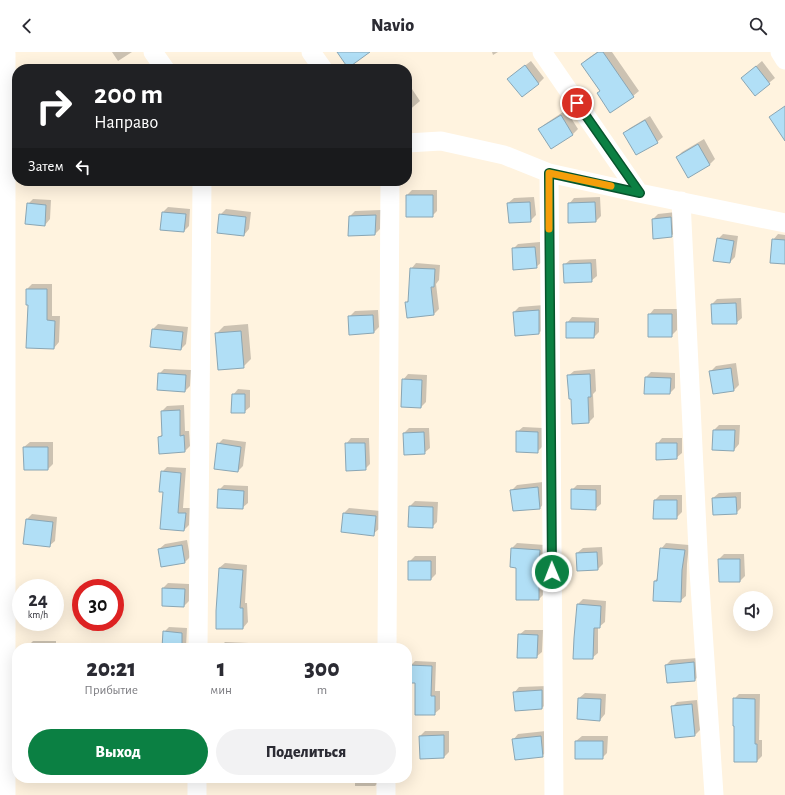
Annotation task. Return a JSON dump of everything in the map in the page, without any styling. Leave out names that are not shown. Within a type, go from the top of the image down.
[{"type":"street","points":[[153,52],[161,64]]},
{"type":"street","points":[[311,52],[319,64]]},
{"type":"street","points":[[542,52],[640,193]]},
{"type":"street","points":[[780,52],[785,60]]},
{"type":"street","points":[[6,54],[3,567],[6,795]]},
{"type":"street","points":[[412,143],[442,141],[504,155],[549,173],[785,223]]},
{"type":"street","points":[[549,173],[554,795]]},
{"type":"street","points":[[198,643],[202,186]]},
{"type":"street","points":[[387,643],[390,186]]},
{"type":"street","points":[[681,201],[699,571],[714,795]]},
{"type":"street","points":[[197,783],[197,795]]},
{"type":"street","points":[[386,783],[386,795]]},
{"type":"building","points":[[337,52],[370,52],[354,64],[345,64]]},
{"type":"building","points":[[598,52],[603,52],[634,97],[610,113],[597,93],[600,91],[581,64]]},
{"type":"building","points":[[525,65],[539,84],[522,97],[507,79]]},
{"type":"building","points":[[756,66],[770,84],[755,96],[741,78]]},
{"type":"building","points":[[785,106],[785,141],[769,117]]},
{"type":"building","points":[[561,115],[573,135],[551,149],[538,129]]},
{"type":"building","points":[[645,120],[658,143],[636,155],[623,133]]},
{"type":"building","points":[[698,144],[710,165],[688,178],[676,157]]},
{"type":"building","points":[[406,195],[433,195],[433,217],[406,217]]},
{"type":"building","points":[[530,202],[531,222],[509,223],[507,203]]},
{"type":"building","points":[[595,202],[596,222],[568,223],[568,203]]},
{"type":"building","points":[[27,203],[46,205],[45,226],[25,224]]},
{"type":"building","points":[[162,212],[186,214],[184,232],[160,230]]},
{"type":"building","points":[[219,214],[246,217],[244,236],[217,233]]},
{"type":"building","points":[[376,215],[375,235],[348,236],[349,216]]},
{"type":"building","points":[[671,217],[672,237],[653,239],[652,219]]},
{"type":"building","points":[[717,238],[734,241],[730,263],[713,261]]},
{"type":"building","points":[[772,239],[785,240],[785,264],[770,263]]},
{"type":"building","points":[[535,247],[537,268],[513,270],[512,248]]},
{"type":"building","points":[[591,263],[592,282],[564,283],[563,264]]},
{"type":"building","points":[[410,268],[435,269],[434,287],[431,287],[434,315],[407,318],[405,302],[408,302]]},
{"type":"building","points":[[26,289],[47,289],[47,320],[55,321],[54,349],[26,348],[28,305],[26,305]]},
{"type":"building","points":[[736,303],[737,324],[712,324],[711,304]]},
{"type":"building","points":[[539,310],[539,334],[515,336],[513,312]]},
{"type":"building","points":[[648,314],[672,314],[672,337],[648,337]]},
{"type":"building","points":[[373,315],[374,333],[349,335],[348,316]]},
{"type":"building","points":[[566,322],[595,322],[594,338],[566,338]]},
{"type":"building","points":[[152,329],[183,332],[181,350],[150,347]]},
{"type":"building","points":[[241,331],[244,368],[218,370],[215,333]]},
{"type":"building","points":[[731,368],[734,391],[713,394],[709,371]]},
{"type":"building","points":[[158,373],[186,375],[185,392],[157,390]]},
{"type":"building","points":[[590,374],[591,397],[588,397],[589,423],[572,424],[571,399],[569,399],[567,375]]},
{"type":"building","points":[[645,377],[671,378],[670,394],[644,394]]},
{"type":"building","points":[[402,379],[422,380],[421,408],[401,407]]},
{"type":"building","points":[[232,394],[245,394],[245,413],[231,413]]},
{"type":"building","points":[[180,410],[180,436],[184,435],[185,452],[159,454],[158,437],[162,436],[161,411]]},
{"type":"building","points":[[713,430],[735,430],[734,451],[712,450]]},
{"type":"building","points":[[516,431],[538,432],[538,453],[516,452]]},
{"type":"building","points":[[424,432],[425,454],[404,455],[403,433]]},
{"type":"building","points":[[217,443],[241,447],[238,472],[214,469]]},
{"type":"building","points":[[345,443],[365,443],[366,470],[346,471]]},
{"type":"building","points":[[656,443],[677,443],[677,459],[656,460]]},
{"type":"building","points":[[23,447],[48,447],[48,470],[24,470]]},
{"type":"building","points":[[161,471],[181,473],[178,513],[186,513],[184,531],[160,529],[163,492],[159,492]]},
{"type":"building","points":[[538,487],[540,509],[513,511],[510,490]]},
{"type":"building","points":[[218,489],[244,491],[243,509],[217,508]]},
{"type":"building","points":[[571,489],[596,490],[596,510],[571,509]]},
{"type":"building","points":[[736,497],[737,514],[713,515],[712,498]]},
{"type":"building","points":[[654,500],[677,500],[677,519],[653,519]]},
{"type":"building","points":[[409,506],[433,507],[433,528],[408,527]]},
{"type":"building","points":[[343,513],[376,516],[374,536],[341,532]]},
{"type":"building","points":[[26,519],[53,522],[50,547],[23,544]]},
{"type":"building","points":[[182,545],[185,563],[161,567],[158,549]]},
{"type":"building","points":[[511,548],[540,550],[539,600],[516,600],[516,568],[510,567]]},
{"type":"building","points":[[660,548],[685,550],[682,570],[681,602],[653,601],[654,581],[657,581]]},
{"type":"building","points":[[597,552],[598,570],[577,571],[576,553]]},
{"type":"building","points":[[718,559],[740,559],[740,582],[719,582]]},
{"type":"building","points":[[408,561],[431,561],[431,580],[408,580]]},
{"type":"building","points":[[219,568],[243,570],[240,608],[243,608],[243,629],[216,629]]},
{"type":"building","points":[[162,588],[185,589],[184,607],[162,606]]},
{"type":"building","points":[[577,604],[601,606],[600,628],[594,628],[593,659],[573,659]]},
{"type":"building","points":[[163,631],[182,633],[182,643],[162,643]]},
{"type":"building","points":[[518,634],[538,635],[537,658],[517,658]]},
{"type":"building","points":[[694,662],[695,681],[667,683],[665,665]]},
{"type":"building","points":[[412,665],[432,666],[431,696],[435,696],[435,715],[415,715],[415,683],[412,683]]},
{"type":"building","points":[[542,690],[542,709],[515,711],[513,692]]},
{"type":"building","points":[[578,698],[601,699],[600,721],[577,719]]},
{"type":"building","points":[[733,698],[755,699],[755,744],[757,744],[757,762],[734,762]]},
{"type":"building","points":[[692,704],[695,736],[675,738],[671,706]]},
{"type":"building","points":[[444,735],[444,758],[420,759],[419,736]]},
{"type":"building","points":[[541,736],[543,757],[515,760],[512,739]]},
{"type":"building","points":[[575,741],[603,741],[603,759],[575,759]]},
{"type":"slow traffic","points":[[549,229],[549,173],[611,186]]},
{"type":"route","points":[[552,572],[549,173],[640,193],[577,103]]}]
